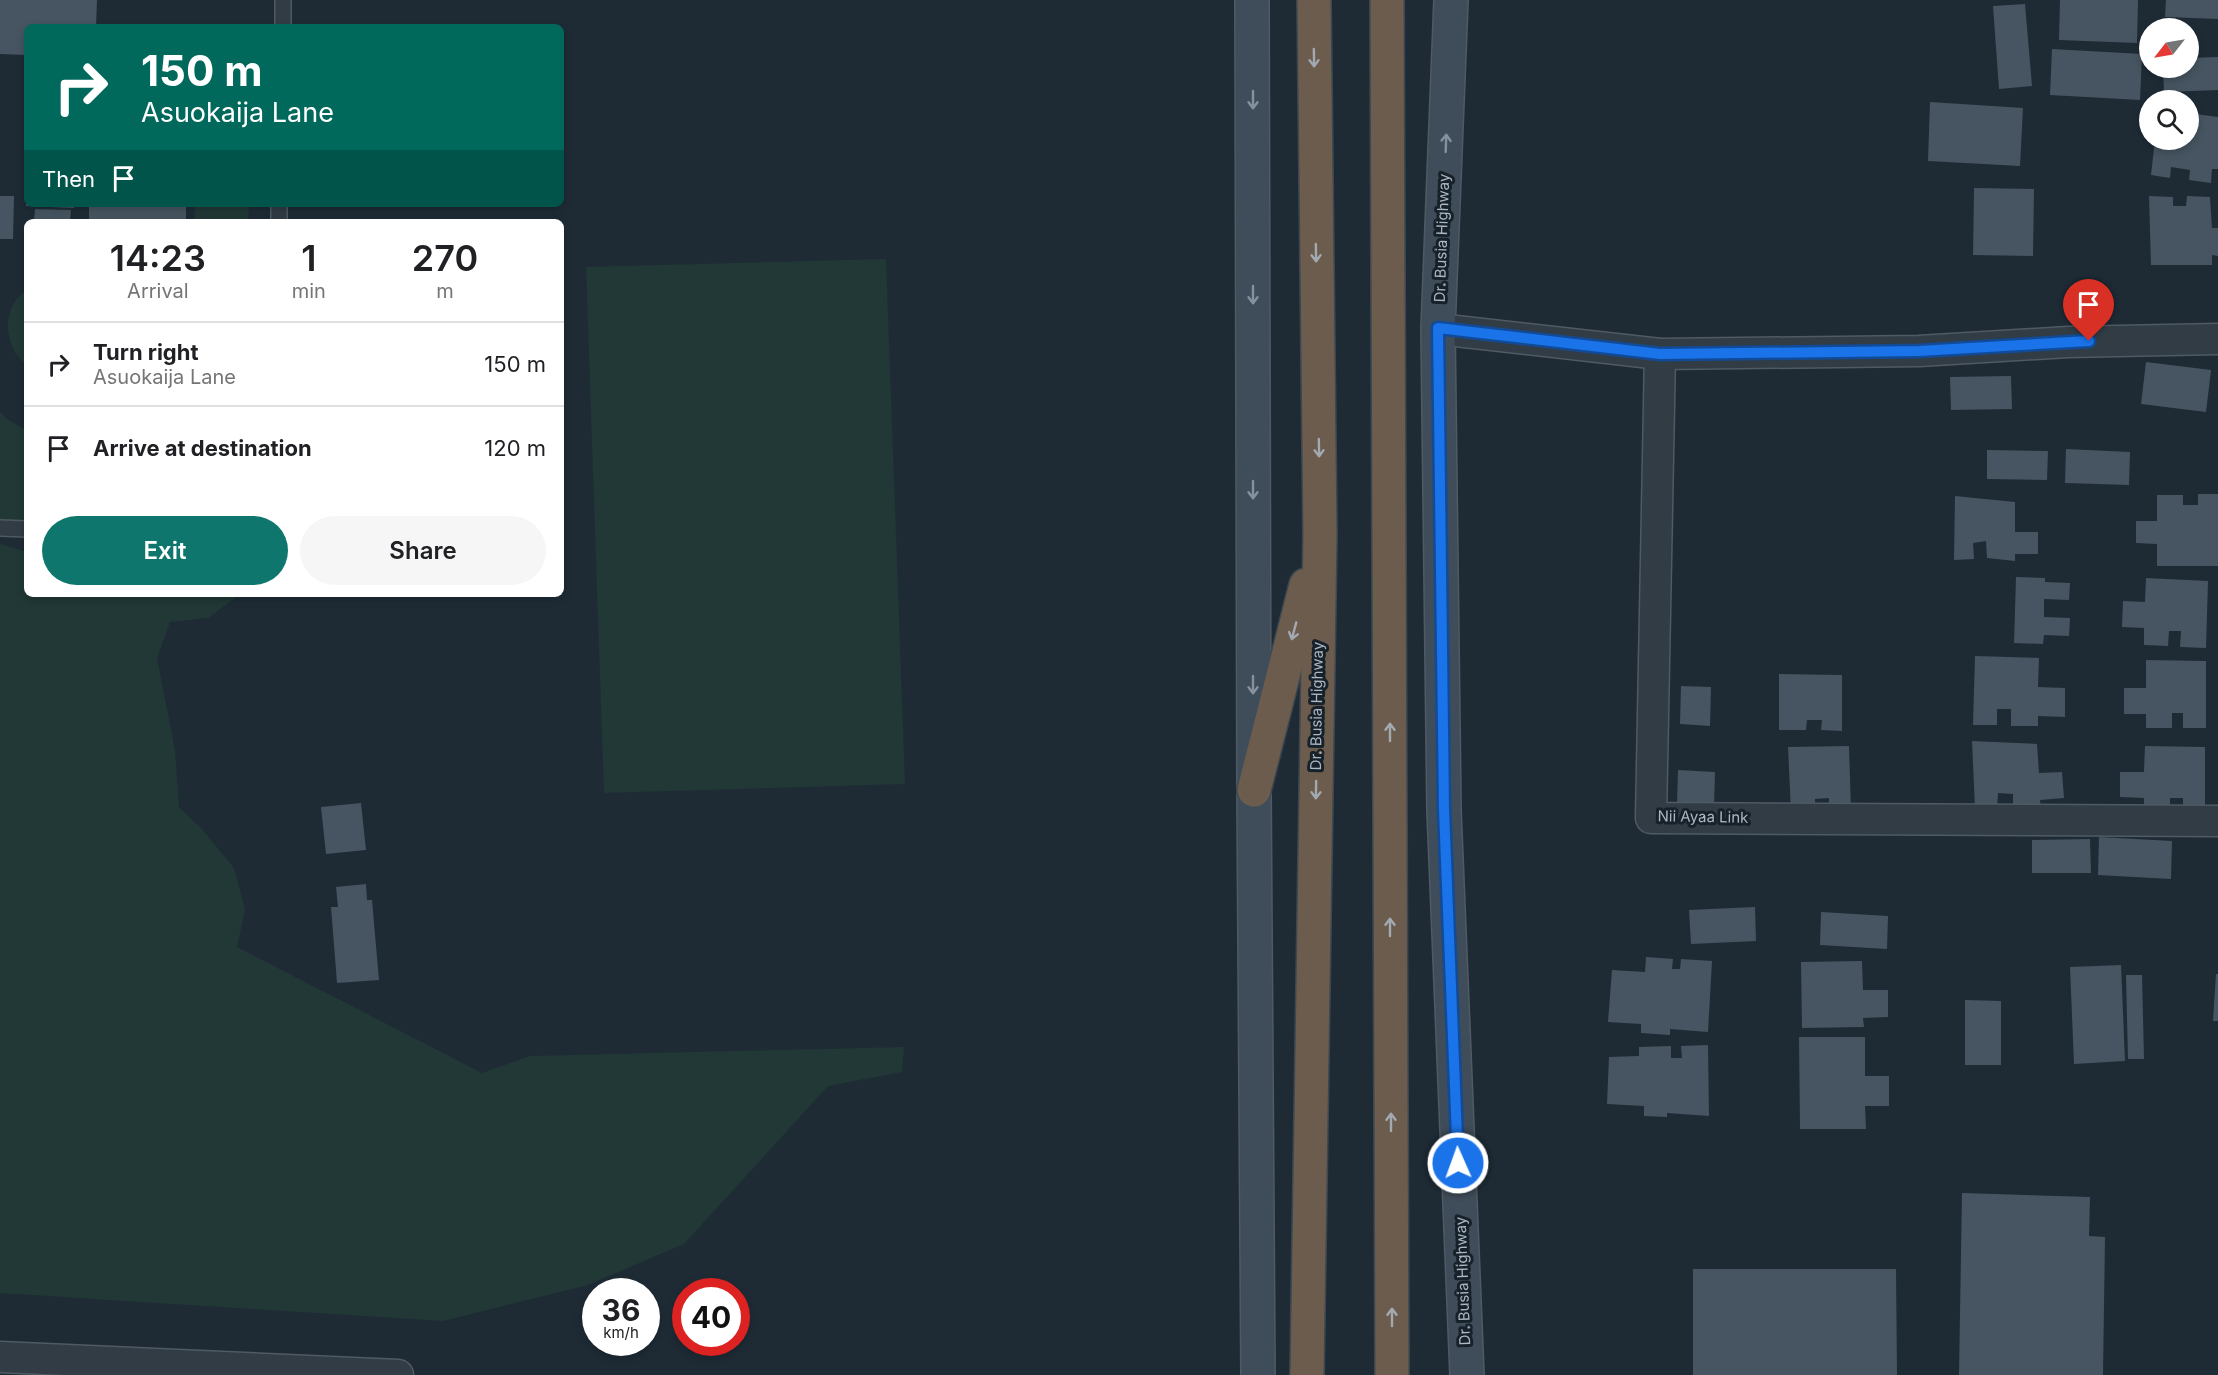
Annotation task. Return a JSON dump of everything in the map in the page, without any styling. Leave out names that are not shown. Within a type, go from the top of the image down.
[{"type":"highway","name":"Dr. Busia Highway","points":[[1307,1375],[1320,534],[1314,0]]},
{"type":"highway","points":[[1387,0],[1392,1375]]},
{"type":"highway","points":[[1254,790],[1320,534]]},
{"type":"street","points":[[1252,0],[1258,1375]]},
{"type":"street","name":"Dr. Busia Highway","points":[[1451,0],[1438,328],[1444,810],[1467,1375]]},
{"type":"street","points":[[1438,328],[1660,354],[1919,351],[2068,342],[2218,339]]},
{"type":"street","name":"Nii Ayaa Link","points":[[1660,354],[1651,818],[2218,821]]},
{"type":"street","points":[[0,1357],[398,1375]]},
{"type":"lane","points":[[283,0],[283,24]]},
{"type":"lane","points":[[0,528],[24,529]]},
{"type":"green space","points":[[195,207],[249,207],[248,219],[194,219]]},
{"type":"green space","points":[[886,259],[905,784],[604,793],[586,267]]},
{"type":"green space","points":[[24,292],[24,362],[19,358],[9,338],[9,316],[18,297]]},
{"type":"green space","points":[[0,412],[8,420],[24,428],[24,532],[0,525]]},
{"type":"green space","points":[[0,544],[24,551],[24,597],[237,597],[208,618],[170,622],[157,658],[175,750],[179,807],[201,828],[234,868],[245,909],[237,947],[482,1073],[530,1056],[904,1047],[902,1072],[828,1086],[684,1244],[604,1278],[582,1278],[582,1286],[443,1321],[0,1293]]},
{"type":"building","points":[[0,0],[97,0],[96,24],[24,24],[24,55],[0,54]]},
{"type":"building","points":[[2060,0],[2138,0],[2137,43],[2059,40]]},
{"type":"building","points":[[2166,0],[2218,0],[2218,19],[2165,17]]},
{"type":"building","points":[[2025,4],[2032,86],[1999,89],[1993,6]]},
{"type":"building","points":[[2052,49],[2139,54],[2139,78],[2141,78],[2139,100],[2050,95]]},
{"type":"building","points":[[2218,57],[2218,90],[2164,90],[2163,78],[2199,78],[2199,58]]},
{"type":"building","points":[[1930,102],[2023,108],[2020,166],[1928,161]]},
{"type":"building","points":[[2199,114],[2218,117],[2218,169],[2212,169],[2211,183],[2189,180],[2190,170],[2171,167],[2170,178],[2151,175],[2154,150],[2199,150]]},
{"type":"building","points":[[1974,188],[2034,189],[2033,256],[1973,255]]},
{"type":"building","points":[[0,196],[14,196],[13,239],[0,239]]},
{"type":"building","points":[[2149,196],[2173,197],[2173,206],[2186,206],[2187,196],[2210,197],[2212,228],[2218,228],[2218,256],[2212,255],[2212,265],[2151,265]]},
{"type":"building","points":[[89,207],[186,207],[186,219],[89,219]]},
{"type":"building","points":[[35,209],[71,210],[70,219],[34,219]]},
{"type":"building","points":[[2146,362],[2211,370],[2206,412],[2141,404]]},
{"type":"building","points":[[2011,376],[2012,409],[1951,410],[1950,377]]},
{"type":"building","points":[[2066,449],[2130,452],[2129,485],[2065,483]]},
{"type":"building","points":[[1987,450],[2048,451],[2047,480],[1987,479]]},
{"type":"building","points":[[2198,494],[2218,494],[2218,566],[2157,566],[2157,544],[2136,543],[2136,521],[2157,521],[2157,495],[2183,495],[2183,505],[2198,505]]},
{"type":"building","points":[[1955,496],[2015,502],[2015,532],[2038,532],[2038,554],[2015,554],[2015,561],[1987,558],[1986,541],[1973,543],[1974,559],[1954,560]]},
{"type":"building","points":[[2016,577],[2045,578],[2045,582],[2070,583],[2069,600],[2044,599],[2044,617],[2070,618],[2069,636],[2044,635],[2043,644],[2014,643]]},
{"type":"building","points":[[2146,578],[2208,581],[2206,648],[2180,647],[2181,631],[2169,631],[2168,646],[2144,645],[2144,628],[2122,627],[2123,601],[2145,602]]},
{"type":"building","points":[[1975,656],[2039,658],[2038,687],[2065,688],[2065,717],[2038,716],[2038,726],[2011,726],[2011,709],[1997,709],[1997,725],[1973,725]]},
{"type":"building","points":[[2146,660],[2206,661],[2206,728],[2183,728],[2183,713],[2172,713],[2172,728],[2146,728],[2146,714],[2124,714],[2124,688],[2146,688]]},
{"type":"building","points":[[1779,674],[1842,675],[1842,731],[1821,730],[1822,720],[1807,720],[1806,730],[1779,730]]},
{"type":"building","points":[[1681,686],[1711,687],[1710,726],[1680,724]]},
{"type":"building","points":[[1972,741],[2037,744],[2039,773],[2062,772],[2064,798],[2040,800],[2041,810],[2013,810],[2013,794],[1998,793],[1997,809],[1975,808]]},
{"type":"building","points":[[1849,746],[1851,811],[1829,811],[1829,798],[1815,799],[1815,811],[1791,812],[1788,747]]},
{"type":"building","points":[[2145,746],[2205,747],[2205,813],[2183,812],[2183,798],[2170,798],[2170,812],[2144,812],[2144,798],[2120,797],[2120,772],[2144,772]]},
{"type":"building","points":[[1678,770],[1715,772],[1714,807],[1677,805]]},
{"type":"building","points":[[361,803],[366,850],[326,854],[321,807]]},
{"type":"building","points":[[2099,837],[2172,841],[2171,879],[2098,875]]},
{"type":"building","points":[[2090,839],[2091,873],[2032,873],[2032,840]]},
{"type":"building","points":[[366,884],[367,900],[372,900],[379,980],[337,983],[331,907],[338,907],[336,887]]},
{"type":"building","points":[[1755,907],[1756,941],[1691,944],[1689,910]]},
{"type":"building","points":[[1821,912],[1888,916],[1887,949],[1820,945]]},
{"type":"building","points":[[1646,957],[1673,959],[1672,969],[1680,969],[1681,959],[1712,961],[1708,1032],[1670,1029],[1670,1035],[1641,1033],[1641,1024],[1608,1022],[1612,970],[1645,972]]},
{"type":"building","points":[[1862,961],[1863,990],[1888,990],[1888,1017],[1863,1018],[1864,1027],[1802,1028],[1801,962]]},
{"type":"building","points":[[2121,965],[2125,1061],[2074,1064],[2070,967]]},
{"type":"building","points":[[2216,974],[2218,974],[2218,1021],[2213,1021]]},
{"type":"building","points":[[2126,975],[2142,975],[2144,1059],[2128,1059]]},
{"type":"building","points":[[1965,1000],[2001,1001],[2001,1065],[1965,1065]]},
{"type":"building","points":[[1799,1037],[1865,1037],[1865,1076],[1889,1076],[1889,1106],[1865,1106],[1866,1129],[1800,1129]]},
{"type":"building","points":[[1708,1045],[1709,1116],[1667,1113],[1667,1117],[1644,1116],[1644,1106],[1607,1104],[1609,1057],[1639,1056],[1639,1047],[1671,1046],[1671,1058],[1682,1058],[1681,1046]]},
{"type":"building","points":[[1962,1193],[2090,1197],[2089,1236],[2105,1237],[2103,1375],[1959,1375]]},
{"type":"building","points":[[1693,1269],[1896,1269],[1897,1375],[1693,1375]]},
{"type":"route","points":[[1458,1163],[1444,810],[1438,328],[1660,354],[1919,351],[2089,341]]}]
